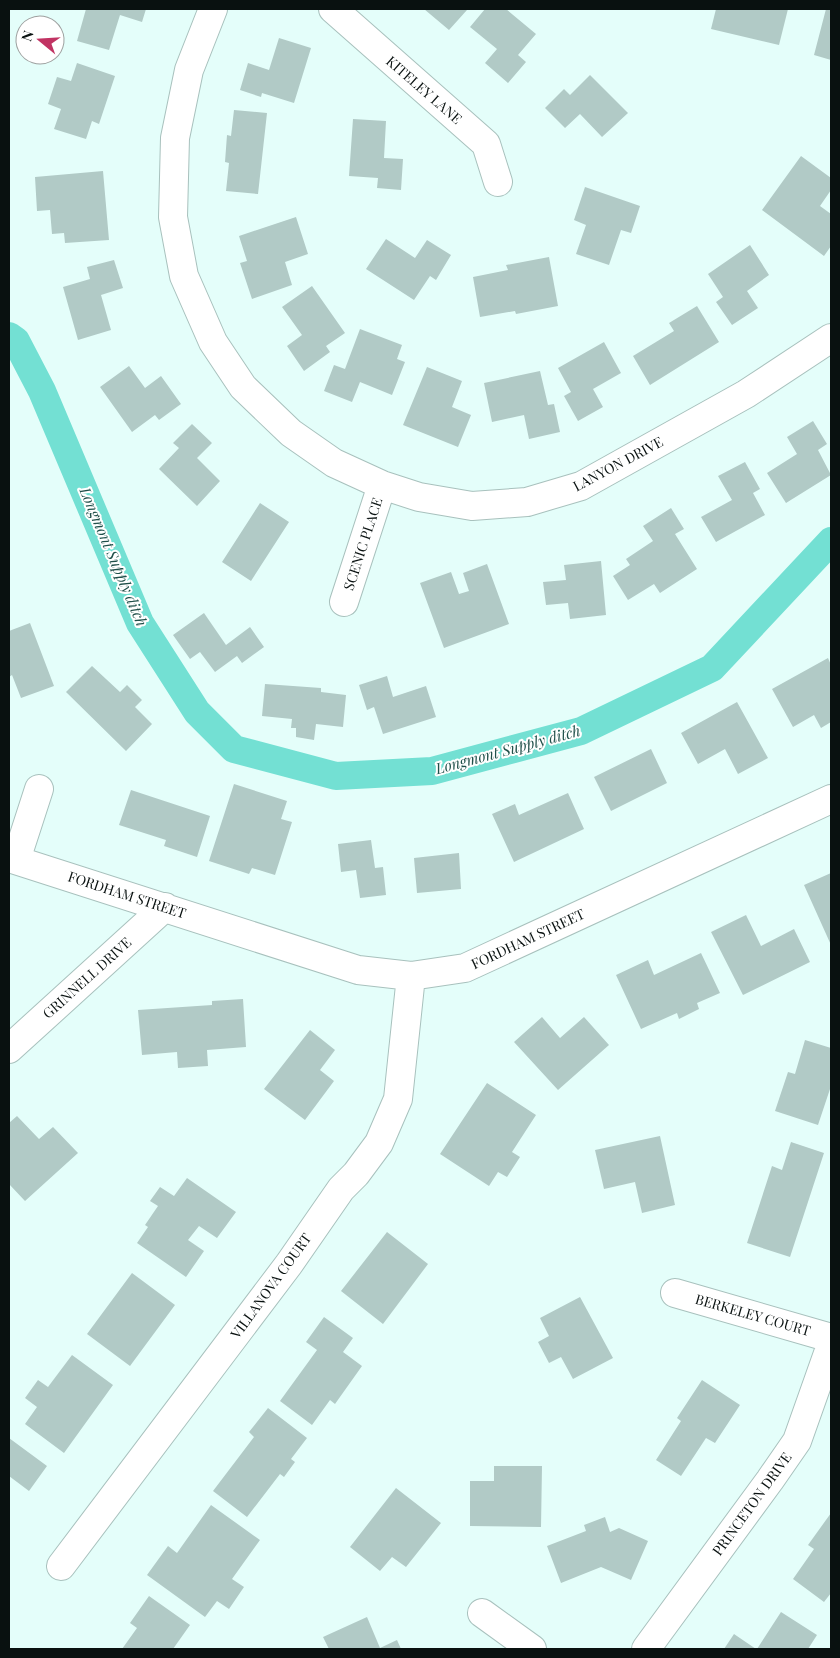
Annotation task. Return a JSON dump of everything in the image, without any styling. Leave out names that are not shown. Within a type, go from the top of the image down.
[{"type":"street","name":"LANYON DRIVE","points":[[213,9],[189,70],[175,138],[173,217],[184,276],[213,342],[243,387],[291,432],[334,462],[382,485],[419,497],[472,506],[527,502],[581,486],[746,394],[831,338]]},
{"type":"street","name":"KITELEY LANE","points":[[332,9],[486,144],[498,182]]},
{"type":"street","name":"SCENIC PLACE","points":[[344,602],[382,485]]},
{"type":"street","points":[[12,859],[39,789]]},
{"type":"street","name":"FORDHAM STREET","points":[[12,859],[358,970],[411,976],[465,968],[831,799]]},
{"type":"street","name":"GRINNELL DRIVE","points":[[9,1049],[166,907]]},
{"type":"street","name":"VILLANOVA COURT","points":[[61,1566],[289,1264],[341,1189],[356,1174],[379,1143],[398,1099],[411,976]]},
{"type":"street","name":"BERKELEY COURT","points":[[675,1293],[831,1338]]},
{"type":"street","name":"PRINCETON DRIVE","points":[[646,1649],[797,1441],[831,1345]]},
{"type":"street","points":[[482,1613],[532,1649]]},
{"type":"building","points":[[86,9],[146,9],[142,22],[120,15],[109,50],[77,41]]},
{"type":"building","points":[[424,9],[466,9],[467,10],[449,30]]},
{"type":"building","points":[[485,9],[506,9],[536,34],[518,55],[526,62],[508,83],[485,63],[497,49],[470,27]]},
{"type":"building","points":[[716,9],[788,9],[779,45],[711,29]]},
{"type":"building","points":[[826,9],[831,9],[831,60],[814,55]]},
{"type":"building","points":[[279,38],[311,48],[294,103],[262,93],[261,97],[240,90],[248,63],[269,70]]},
{"type":"building","points":[[77,63],[115,76],[99,124],[92,121],[86,139],[54,129],[61,109],[48,104],[57,77],[71,81]]},
{"type":"building","points":[[590,75],[628,113],[602,137],[580,114],[565,128],[545,108],[564,89],[570,95]]},
{"type":"building","points":[[234,110],[267,113],[258,194],[226,191],[229,163],[225,162],[227,135],[231,136]]},
{"type":"building","points":[[353,119],[386,121],[384,158],[403,159],[401,190],[377,188],[378,178],[349,176]]},
{"type":"building","points":[[801,156],[831,178],[831,190],[820,206],[831,214],[831,246],[824,256],[762,210]]},
{"type":"building","points":[[103,171],[109,240],[65,243],[64,233],[52,234],[50,210],[37,211],[35,177]]},
{"type":"building","points":[[585,187],[640,206],[631,233],[621,230],[609,265],[576,254],[586,225],[574,220]]},
{"type":"building","points":[[296,217],[308,254],[285,262],[292,285],[252,299],[240,263],[247,261],[239,236]]},
{"type":"building","points":[[386,239],[415,258],[427,240],[451,255],[436,280],[430,276],[414,300],[366,269]]},
{"type":"building","points":[[750,245],[769,275],[747,291],[758,308],[732,325],[716,302],[723,297],[708,274]]},
{"type":"building","points":[[549,257],[558,306],[516,314],[515,311],[480,317],[473,277],[508,270],[506,265]]},
{"type":"building","points":[[114,260],[123,288],[101,295],[111,330],[78,340],[63,287],[90,279],[87,267]]},
{"type":"building","points":[[312,286],[345,333],[326,346],[330,352],[304,371],[287,346],[302,335],[282,307]]},
{"type":"building","points":[[697,306],[719,342],[650,385],[633,356],[674,331],[669,323]]},
{"type":"building","points":[[360,329],[402,345],[397,359],[405,362],[392,395],[360,382],[352,402],[324,391],[334,365],[345,369]]},
{"type":"building","points":[[604,342],[621,373],[593,389],[603,407],[578,421],[564,396],[571,392],[558,368]]},
{"type":"building","points":[[129,366],[145,388],[161,376],[181,404],[159,420],[155,415],[132,432],[100,387]]},
{"type":"building","points":[[427,367],[462,381],[452,407],[471,415],[458,447],[403,425]]},
{"type":"building","points":[[540,371],[548,405],[554,404],[560,432],[529,439],[524,415],[492,422],[484,383]]},
{"type":"building","points":[[813,421],[827,444],[818,450],[831,475],[786,503],[767,473],[797,454],[787,437]]},
{"type":"building","points":[[192,424],[212,443],[197,458],[220,481],[197,506],[159,469],[179,448],[173,443]]},
{"type":"building","points":[[745,462],[760,489],[753,493],[765,515],[716,542],[701,517],[732,500],[718,476]]},
{"type":"building","points":[[260,503],[289,522],[251,581],[222,562]]},
{"type":"building","points":[[671,508],[684,529],[675,534],[697,569],[660,593],[654,584],[628,600],[613,576],[630,565],[626,559],[653,541],[643,526]]},
{"type":"building","points":[[601,561],[606,615],[570,619],[568,603],[546,605],[543,582],[566,580],[564,565]]},
{"type":"building","points":[[487,564],[509,624],[444,648],[420,583],[451,572],[459,594],[469,591],[463,573]]},
{"type":"building","points":[[204,613],[226,645],[250,627],[264,647],[242,663],[237,656],[215,672],[200,652],[190,659],[173,635]]},
{"type":"building","points":[[30,623],[54,686],[21,698],[12,675],[9,677],[9,631]]},
{"type":"building","points":[[828,658],[831,665],[831,722],[821,728],[814,715],[793,727],[772,689]]},
{"type":"building","points":[[92,666],[120,692],[127,685],[142,700],[135,707],[152,724],[126,751],[66,692]]},
{"type":"building","points":[[387,676],[393,697],[426,686],[436,717],[383,734],[374,707],[367,710],[359,685]]},
{"type":"building","points":[[265,684],[321,688],[321,692],[346,695],[343,727],[316,724],[314,740],[296,737],[296,728],[291,728],[292,719],[262,716]]},
{"type":"building","points":[[737,702],[768,758],[738,774],[725,749],[698,764],[681,733]]},
{"type":"building","points":[[651,749],[667,783],[611,811],[594,777]]},
{"type":"building","points":[[234,784],[287,801],[281,819],[292,822],[275,875],[252,868],[249,874],[209,861]]},
{"type":"building","points":[[131,790],[210,816],[197,857],[164,846],[166,840],[119,825]]},
{"type":"building","points":[[568,793],[584,829],[514,862],[492,814],[515,804],[519,815]]},
{"type":"building","points":[[371,840],[375,868],[383,867],[386,895],[360,898],[356,870],[341,872],[338,844]]},
{"type":"building","points":[[459,853],[461,889],[417,893],[414,858]]},
{"type":"building","points":[[831,873],[831,945],[804,885]]},
{"type":"building","points":[[746,915],[761,946],[794,929],[810,962],[743,995],[711,932]]},
{"type":"building","points":[[701,953],[720,993],[697,1003],[699,1009],[679,1019],[677,1013],[641,1029],[616,975],[648,960],[654,975]]},
{"type":"building","points":[[243,999],[246,1047],[207,1050],[208,1066],[178,1068],[177,1052],[142,1055],[138,1010],[212,1005],[212,1001]]},
{"type":"building","points":[[542,1017],[560,1038],[584,1017],[609,1045],[558,1090],[514,1042]]},
{"type":"building","points":[[310,1030],[335,1050],[320,1070],[334,1081],[305,1120],[264,1089]]},
{"type":"building","points":[[805,1040],[831,1048],[831,1086],[818,1125],[775,1111],[788,1072],[795,1074]]},
{"type":"building","points":[[487,1083],[536,1115],[512,1152],[520,1157],[507,1177],[498,1172],[489,1186],[440,1154]]},
{"type":"building","points":[[17,1116],[39,1139],[53,1127],[78,1153],[25,1201],[9,1184],[9,1123]]},
{"type":"building","points":[[660,1136],[675,1205],[642,1213],[635,1182],[604,1189],[595,1150]]},
{"type":"building","points":[[791,1142],[824,1153],[790,1257],[747,1243],[772,1166],[782,1170]]},
{"type":"building","points":[[187,1178],[236,1212],[217,1238],[199,1226],[188,1240],[204,1251],[186,1277],[137,1243],[148,1227],[145,1225],[158,1206],[150,1201],[160,1187],[174,1196]]},
{"type":"building","points":[[387,1232],[428,1264],[383,1324],[341,1291]]},
{"type":"building","points":[[132,1273],[175,1305],[130,1366],[87,1334]]},
{"type":"building","points":[[580,1297],[613,1358],[573,1379],[561,1357],[549,1363],[538,1342],[549,1336],[540,1318]]},
{"type":"building","points":[[324,1317],[353,1338],[343,1352],[362,1366],[335,1404],[330,1400],[312,1425],[280,1401],[317,1350],[306,1342]]},
{"type":"building","points":[[72,1355],[113,1385],[64,1453],[25,1424],[37,1407],[25,1398],[38,1380],[48,1387]]},
{"type":"building","points":[[702,1380],[740,1405],[715,1443],[706,1438],[681,1476],[656,1460],[681,1421],[677,1418]]},
{"type":"building","points":[[268,1408],[307,1438],[291,1459],[295,1462],[284,1477],[280,1474],[247,1517],[213,1491],[254,1437],[249,1432]]},
{"type":"building","points":[[9,1438],[47,1466],[29,1491],[9,1476]]},
{"type":"building","points":[[494,1466],[542,1466],[541,1527],[470,1526],[470,1481],[494,1481]]},
{"type":"building","points":[[396,1488],[441,1523],[406,1567],[392,1557],[380,1571],[350,1547]]},
{"type":"building","points":[[211,1505],[260,1540],[232,1579],[244,1587],[229,1609],[217,1601],[205,1617],[147,1575],[168,1546],[177,1553]]},
{"type":"building","points":[[831,1513],[831,1593],[824,1602],[793,1579],[814,1549],[808,1545]]},
{"type":"building","points":[[605,1517],[610,1532],[619,1528],[648,1541],[631,1580],[601,1567],[561,1583],[547,1546],[586,1531],[584,1525]]},
{"type":"building","points":[[149,1596],[190,1625],[173,1649],[122,1649],[137,1628],[130,1623]]},
{"type":"building","points":[[781,1612],[817,1635],[808,1649],[757,1649]]},
{"type":"building","points":[[367,1617],[380,1648],[397,1640],[401,1649],[329,1649],[323,1637]]},
{"type":"building","points":[[734,1634],[756,1649],[724,1649]]},
{"type":"waterway","name":"Longmont Supply ditch","points":[[9,336],[16,341],[42,391],[140,623],[197,712],[234,749],[336,776],[432,771],[581,731],[712,668],[831,541]]}]
